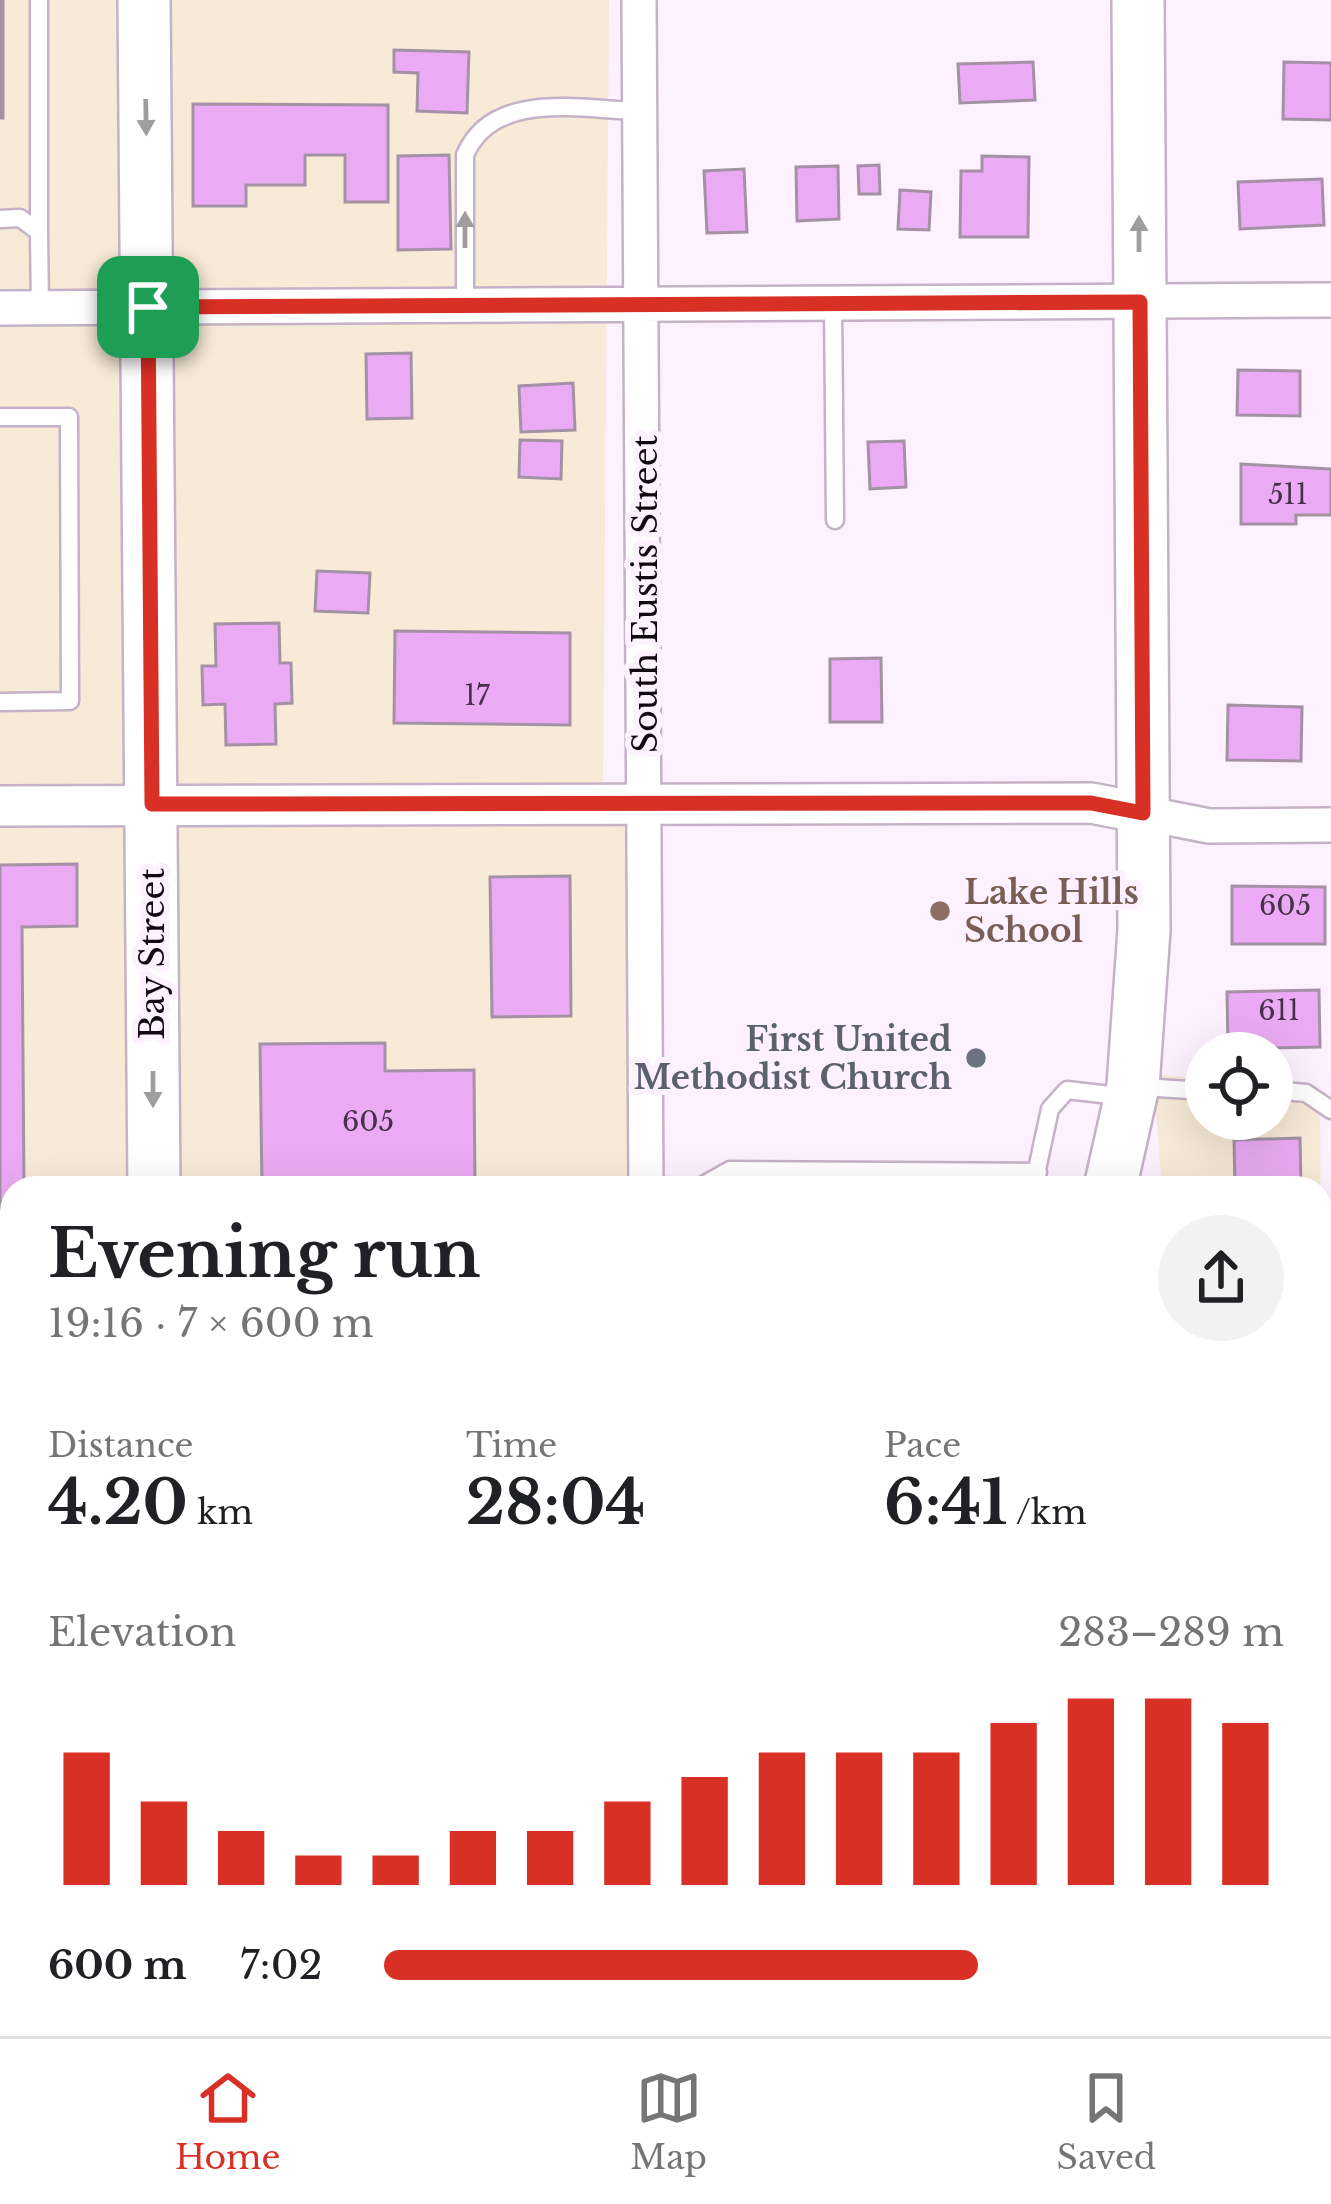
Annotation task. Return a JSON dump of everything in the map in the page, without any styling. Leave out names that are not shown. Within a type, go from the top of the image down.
[{"type":"main road","name":"Bay Street","points":[[144,0],[154,1176]]},
{"type":"main road","points":[[1113,1176],[1132,1092],[1142,992],[1138,0]]},
{"type":"street","name":"South Eustis Street","points":[[639,0],[646,1176]]},
{"type":"street","points":[[0,308],[1331,300]]},
{"type":"street","points":[[0,806],[1091,803],[1209,826],[1331,825]]},
{"type":"lane","points":[[39,0],[40,308]]},
{"type":"lane","points":[[465,305],[465,154],[476,136],[515,110],[640,110]]},
{"type":"lane","points":[[0,218],[20,218],[39,232]]},
{"type":"lane","points":[[832,304],[835,520]]},
{"type":"lane","points":[[0,417],[69,417],[70,678],[70,701],[0,702]]},
{"type":"lane","points":[[1037,1176],[1050,1109],[1066,1090],[1185,1091]]},
{"type":"lane","points":[[1293,1092],[1306,1093],[1331,1110]]},
{"type":"lane","points":[[719,1176],[730,1170],[914,1176]]},
{"type":"shaded area","points":[[0,0],[127,0],[135,785],[0,786]]},
{"type":"shaded area","points":[[161,0],[609,0],[603,783],[168,785]]},
{"type":"shaded area","points":[[651,822],[639,1176],[170,1176],[168,824]]},
{"type":"shaded area","points":[[135,824],[136,1176],[0,1176],[0,825]]},
{"type":"shaded area","points":[[1153,1074],[1185,1077],[1185,1140],[1293,1140],[1293,1087],[1320,1090],[1320,1176],[1161,1176]]},
{"type":"building","points":[[3,0],[3,118],[0,118]]},
{"type":"building","points":[[394,50],[469,52],[467,113],[417,111],[418,73],[394,72]]},
{"type":"building","points":[[1033,62],[1035,100],[960,103],[958,64]]},
{"type":"building","points":[[1284,62],[1331,63],[1331,120],[1283,119]]},
{"type":"building","points":[[193,104],[388,105],[388,202],[345,202],[345,155],[305,155],[305,185],[246,185],[246,206],[193,206]]},
{"type":"building","points":[[449,155],[451,249],[398,250],[398,156]]},
{"type":"building","points":[[982,156],[1029,157],[1028,237],[960,237],[961,171],[982,171]]},
{"type":"building","points":[[879,165],[880,194],[859,194],[858,166]]},
{"type":"building","points":[[838,166],[839,219],[797,221],[796,167]]},
{"type":"building","points":[[744,169],[747,232],[707,233],[704,171]]},
{"type":"building","points":[[1322,179],[1324,225],[1240,229],[1238,182]]},
{"type":"building","points":[[900,190],[931,192],[929,230],[898,229]]},
{"type":"building","points":[[411,353],[412,418],[367,419],[366,354]]},
{"type":"building","points":[[1238,370],[1300,371],[1300,416],[1237,415]]},
{"type":"building","points":[[573,383],[575,430],[521,432],[519,386]]},
{"type":"building","points":[[520,440],[562,441],[561,479],[519,477]]},
{"type":"building","points":[[904,441],[906,487],[870,489],[868,442]]},
{"type":"building","points":[[1241,464],[1331,469],[1331,515],[1296,515],[1296,524],[1241,524]]},
{"type":"building","points":[[317,571],[370,573],[368,613],[315,611]]},
{"type":"building","points":[[279,623],[280,663],[291,663],[292,703],[275,704],[276,744],[226,745],[225,704],[203,705],[202,666],[216,666],[215,624]]},
{"type":"building","points":[[395,631],[570,633],[570,725],[394,723]]},
{"type":"building","points":[[881,658],[882,722],[830,722],[830,659]]},
{"type":"building","points":[[1228,705],[1302,707],[1301,761],[1227,760]]},
{"type":"building","points":[[77,864],[77,926],[22,927],[24,1176],[0,1176],[0,865]]},
{"type":"building","points":[[570,876],[571,1016],[492,1017],[490,877]]},
{"type":"building","points":[[1232,886],[1325,887],[1325,944],[1232,944]]},
{"type":"building","points":[[1319,990],[1320,1047],[1293,1048],[1293,1032],[1228,1032],[1227,992]]},
{"type":"building","points":[[385,1043],[385,1071],[474,1070],[475,1176],[262,1176],[260,1044]]},
{"type":"building","points":[[1300,1138],[1301,1176],[1235,1176],[1234,1140]]},
{"type":"place","name":"Lake Hills School","points":[[940,911]]},
{"type":"place","name":"First United Methodist Church","points":[[976,1058]]},
{"type":"route","points":[[1140,302],[1143,813],[1091,803],[152,804],[148,307],[1140,302]]}]
